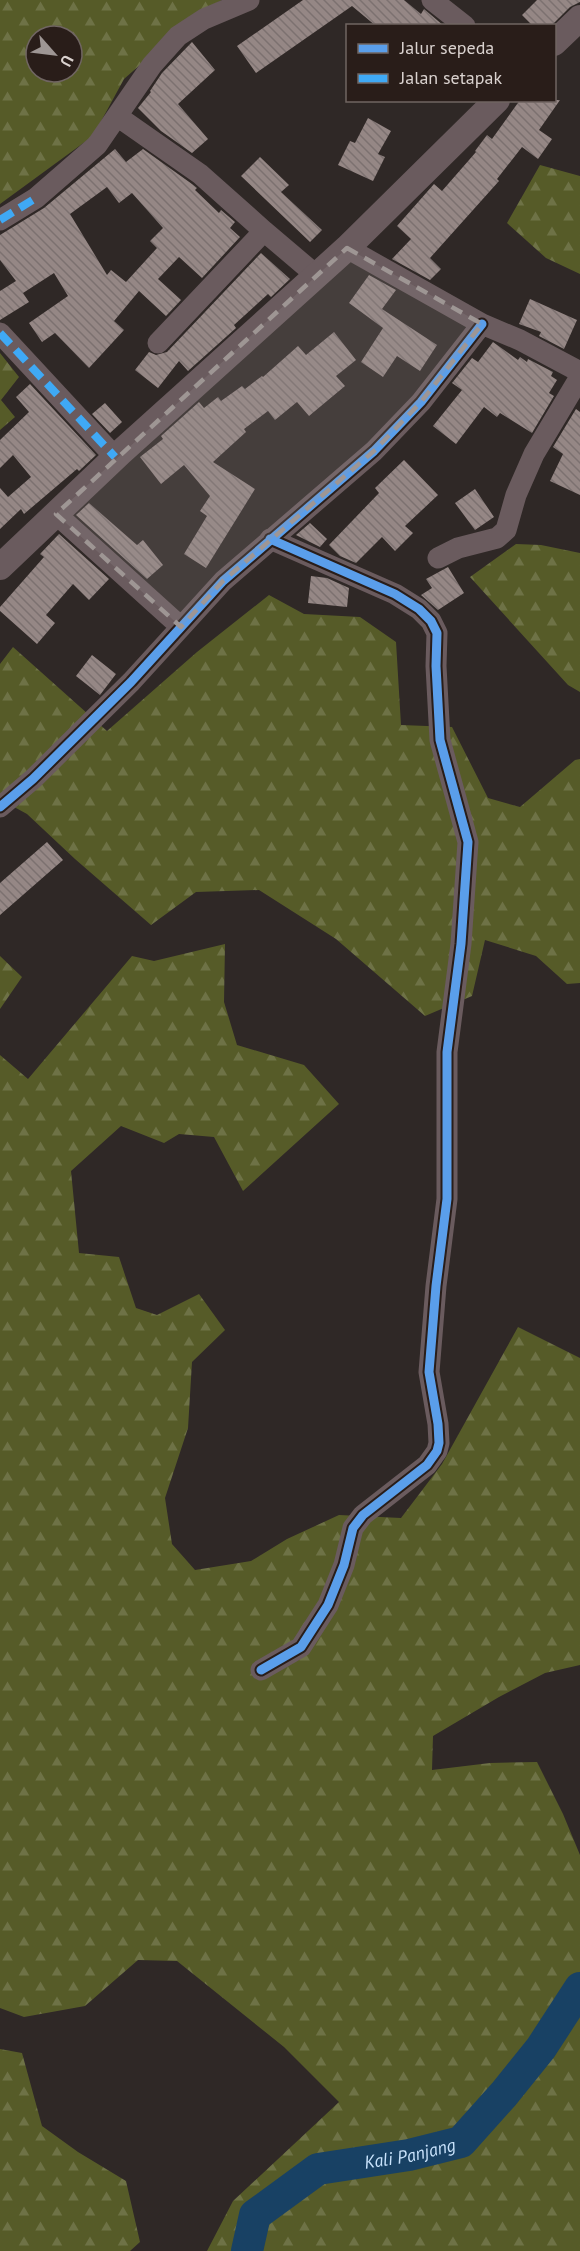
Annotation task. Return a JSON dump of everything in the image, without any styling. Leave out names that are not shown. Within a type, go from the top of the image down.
[{"type":"street","points":[[0,220],[36,198],[97,144],[152,64],[178,36],[204,19],[249,0]]},
{"type":"street","points":[[432,0],[462,24]]},
{"type":"street","points":[[556,42],[580,18]]},
{"type":"street","points":[[0,567],[347,248],[494,102]]},
{"type":"street","points":[[117,116],[200,174],[317,276]]},
{"type":"street","points":[[158,343],[264,231]]},
{"type":"street","points":[[347,248],[482,324],[520,340],[580,374],[534,454],[516,495],[506,530],[497,538],[458,548],[438,558]]},
{"type":"street","points":[[0,807],[33,778],[131,682],[223,581],[374,451],[421,402],[482,324]]},
{"type":"street","points":[[0,333],[116,458]]},
{"type":"street","points":[[56,514],[181,627]]},
{"type":"street","points":[[261,1670],[301,1647],[328,1605],[344,1565],[353,1528],[363,1515],[427,1465],[439,1443],[429,1372],[436,1286],[447,1199],[447,1052],[461,944],[468,842],[440,740],[436,666],[437,633],[431,621],[419,609],[395,594],[270,539]]},
{"type":"highlighted area","points":[[347,248],[482,324],[421,402],[374,451],[223,581],[181,627],[56,514]]},
{"type":"green space","points":[[0,0],[222,0],[200,12],[124,79],[93,136],[0,204]]},
{"type":"green space","points":[[540,165],[580,176],[580,274],[546,258],[507,223]]},
{"type":"green space","points":[[0,353],[19,377],[1,400],[15,417],[0,430]]},
{"type":"green space","points":[[516,544],[541,545],[580,553],[580,692],[568,685],[470,577]]},
{"type":"green space","points":[[269,595],[304,614],[360,617],[396,642],[401,725],[452,727],[488,798],[520,807],[575,760],[580,759],[580,983],[567,984],[536,956],[485,940],[472,996],[425,1016],[336,939],[259,890],[196,892],[151,925],[27,814],[5,802],[0,806],[0,664],[13,647],[107,731],[197,652]]},
{"type":"green space","points":[[225,944],[224,1002],[237,1045],[304,1065],[339,1104],[243,1191],[214,1137],[179,1134],[164,1143],[121,1126],[71,1171],[79,1253],[119,1257],[136,1308],[157,1315],[199,1294],[225,1330],[192,1362],[188,1428],[165,1498],[172,1544],[195,1570],[251,1561],[287,1539],[339,1515],[401,1518],[442,1464],[518,1327],[580,1358],[580,1665],[545,1673],[433,1736],[432,1770],[490,1763],[537,1762],[580,1855],[580,2251],[207,2251],[233,2201],[339,2102],[284,2047],[177,1961],[138,1960],[85,2006],[24,2017],[0,2008],[0,1055],[28,1079],[132,956],[154,961]]},
{"type":"green space","points":[[0,956],[22,977],[0,1009]]},
{"type":"green space","points":[[0,2049],[22,2053],[42,2126],[78,2152],[126,2181],[140,2242],[130,2251],[0,2251]]},
{"type":"building","points":[[303,0],[404,0],[421,14],[424,9],[442,24],[374,24],[352,6],[256,73],[237,46]]},
{"type":"building","points":[[537,0],[580,0],[553,24],[531,24],[522,15]]},
{"type":"building","points":[[192,42],[215,70],[178,104],[208,139],[192,153],[161,131],[138,108],[162,73]]},
{"type":"building","points":[[560,100],[539,130],[552,139],[538,159],[522,147],[497,179],[499,181],[430,258],[441,269],[430,280],[392,259],[411,239],[397,226],[434,184],[442,191],[476,152],[487,135],[492,139],[519,102],[556,102]]},
{"type":"building","points":[[368,118],[391,131],[378,154],[385,157],[373,181],[338,165],[350,141],[355,143]]},
{"type":"building","points":[[115,149],[126,162],[143,149],[192,184],[197,188],[195,190],[219,213],[221,210],[235,222],[230,228],[240,237],[202,278],[179,257],[158,279],[181,300],[166,316],[139,291],[114,321],[124,330],[89,368],[55,333],[42,342],[29,323],[68,296],[54,273],[23,293],[29,302],[0,320],[0,291],[16,281],[0,260],[0,235],[44,208]],"holes":[[[107,187],[119,203],[132,193],[163,228],[150,241],[157,248],[126,282],[111,270],[107,275],[70,214]]]},
{"type":"building","points":[[260,157],[289,185],[281,192],[322,230],[310,242],[241,176]]},
{"type":"building","points":[[261,253],[290,279],[271,297],[268,294],[234,325],[236,328],[188,371],[179,361],[158,388],[135,370],[149,352],[156,355],[167,352]]},
{"type":"building","points":[[369,275],[396,290],[382,309],[437,345],[420,371],[397,356],[383,377],[361,362],[383,328],[349,303]]},
{"type":"building","points":[[530,299],[577,320],[564,349],[539,336],[541,332],[519,324]]},
{"type":"building","points":[[334,332],[356,360],[336,376],[345,386],[309,416],[297,402],[275,420],[268,411],[244,429],[246,432],[213,462],[255,489],[206,568],[184,554],[207,516],[200,511],[210,496],[184,465],[161,484],[140,457],[163,439],[161,436],[199,402],[204,408],[218,397],[221,401],[242,386],[245,389],[263,377],[298,346],[306,355]]},
{"type":"building","points":[[493,342],[518,360],[520,357],[527,362],[528,359],[553,372],[551,376],[557,380],[549,393],[554,396],[532,433],[500,413],[497,417],[484,407],[456,444],[433,426],[462,390],[452,383],[472,358],[478,362]]},
{"type":"building","points":[[30,384],[96,455],[24,514],[21,509],[0,529],[0,488],[8,497],[31,477],[13,455],[0,468],[0,440],[29,412],[16,397]]},
{"type":"building","points":[[105,403],[122,422],[110,433],[92,414]]},
{"type":"building","points":[[576,409],[580,412],[580,495],[550,481],[563,454],[553,447]]},
{"type":"building","points":[[404,460],[438,495],[405,526],[413,533],[395,551],[382,537],[356,563],[340,556],[329,545],[379,493],[375,488]]},
{"type":"building","points":[[475,489],[494,517],[475,530],[455,503]]},
{"type":"building","points":[[89,503],[137,545],[143,540],[163,565],[147,579],[76,515]]},
{"type":"building","points":[[310,523],[327,539],[320,547],[296,535]]},
{"type":"building","points":[[59,534],[109,579],[89,600],[73,584],[46,615],[55,623],[37,644],[0,611],[0,607],[44,557],[40,554]]},
{"type":"building","points":[[448,567],[464,593],[438,610],[421,595],[432,588],[426,579]]},
{"type":"building","points":[[311,576],[327,578],[349,588],[347,607],[308,603]]},
{"type":"building","points":[[92,655],[116,674],[100,695],[76,676]]},
{"type":"building","points":[[47,842],[63,860],[0,915],[0,883]]},
{"type":"waterway","name":"Kali Panjang","points":[[247,2251],[255,2215],[318,2169],[409,2155],[461,2142],[541,2048],[580,1988]]},
{"type":"marked path","points":[[0,220],[36,198]]},
{"type":"marked path","points":[[0,333],[115,457]]},
{"type":"cycle path","points":[[0,807],[33,779],[131,682],[223,581],[374,451],[421,402],[482,324]]},
{"type":"cycle path","points":[[261,1670],[301,1647],[328,1605],[344,1565],[353,1528],[363,1515],[427,1465],[437,1451],[438,1424],[429,1372],[436,1286],[447,1199],[447,1052],[461,944],[468,842],[440,740],[436,666],[437,633],[431,621],[419,609],[395,594],[270,539]]}]
